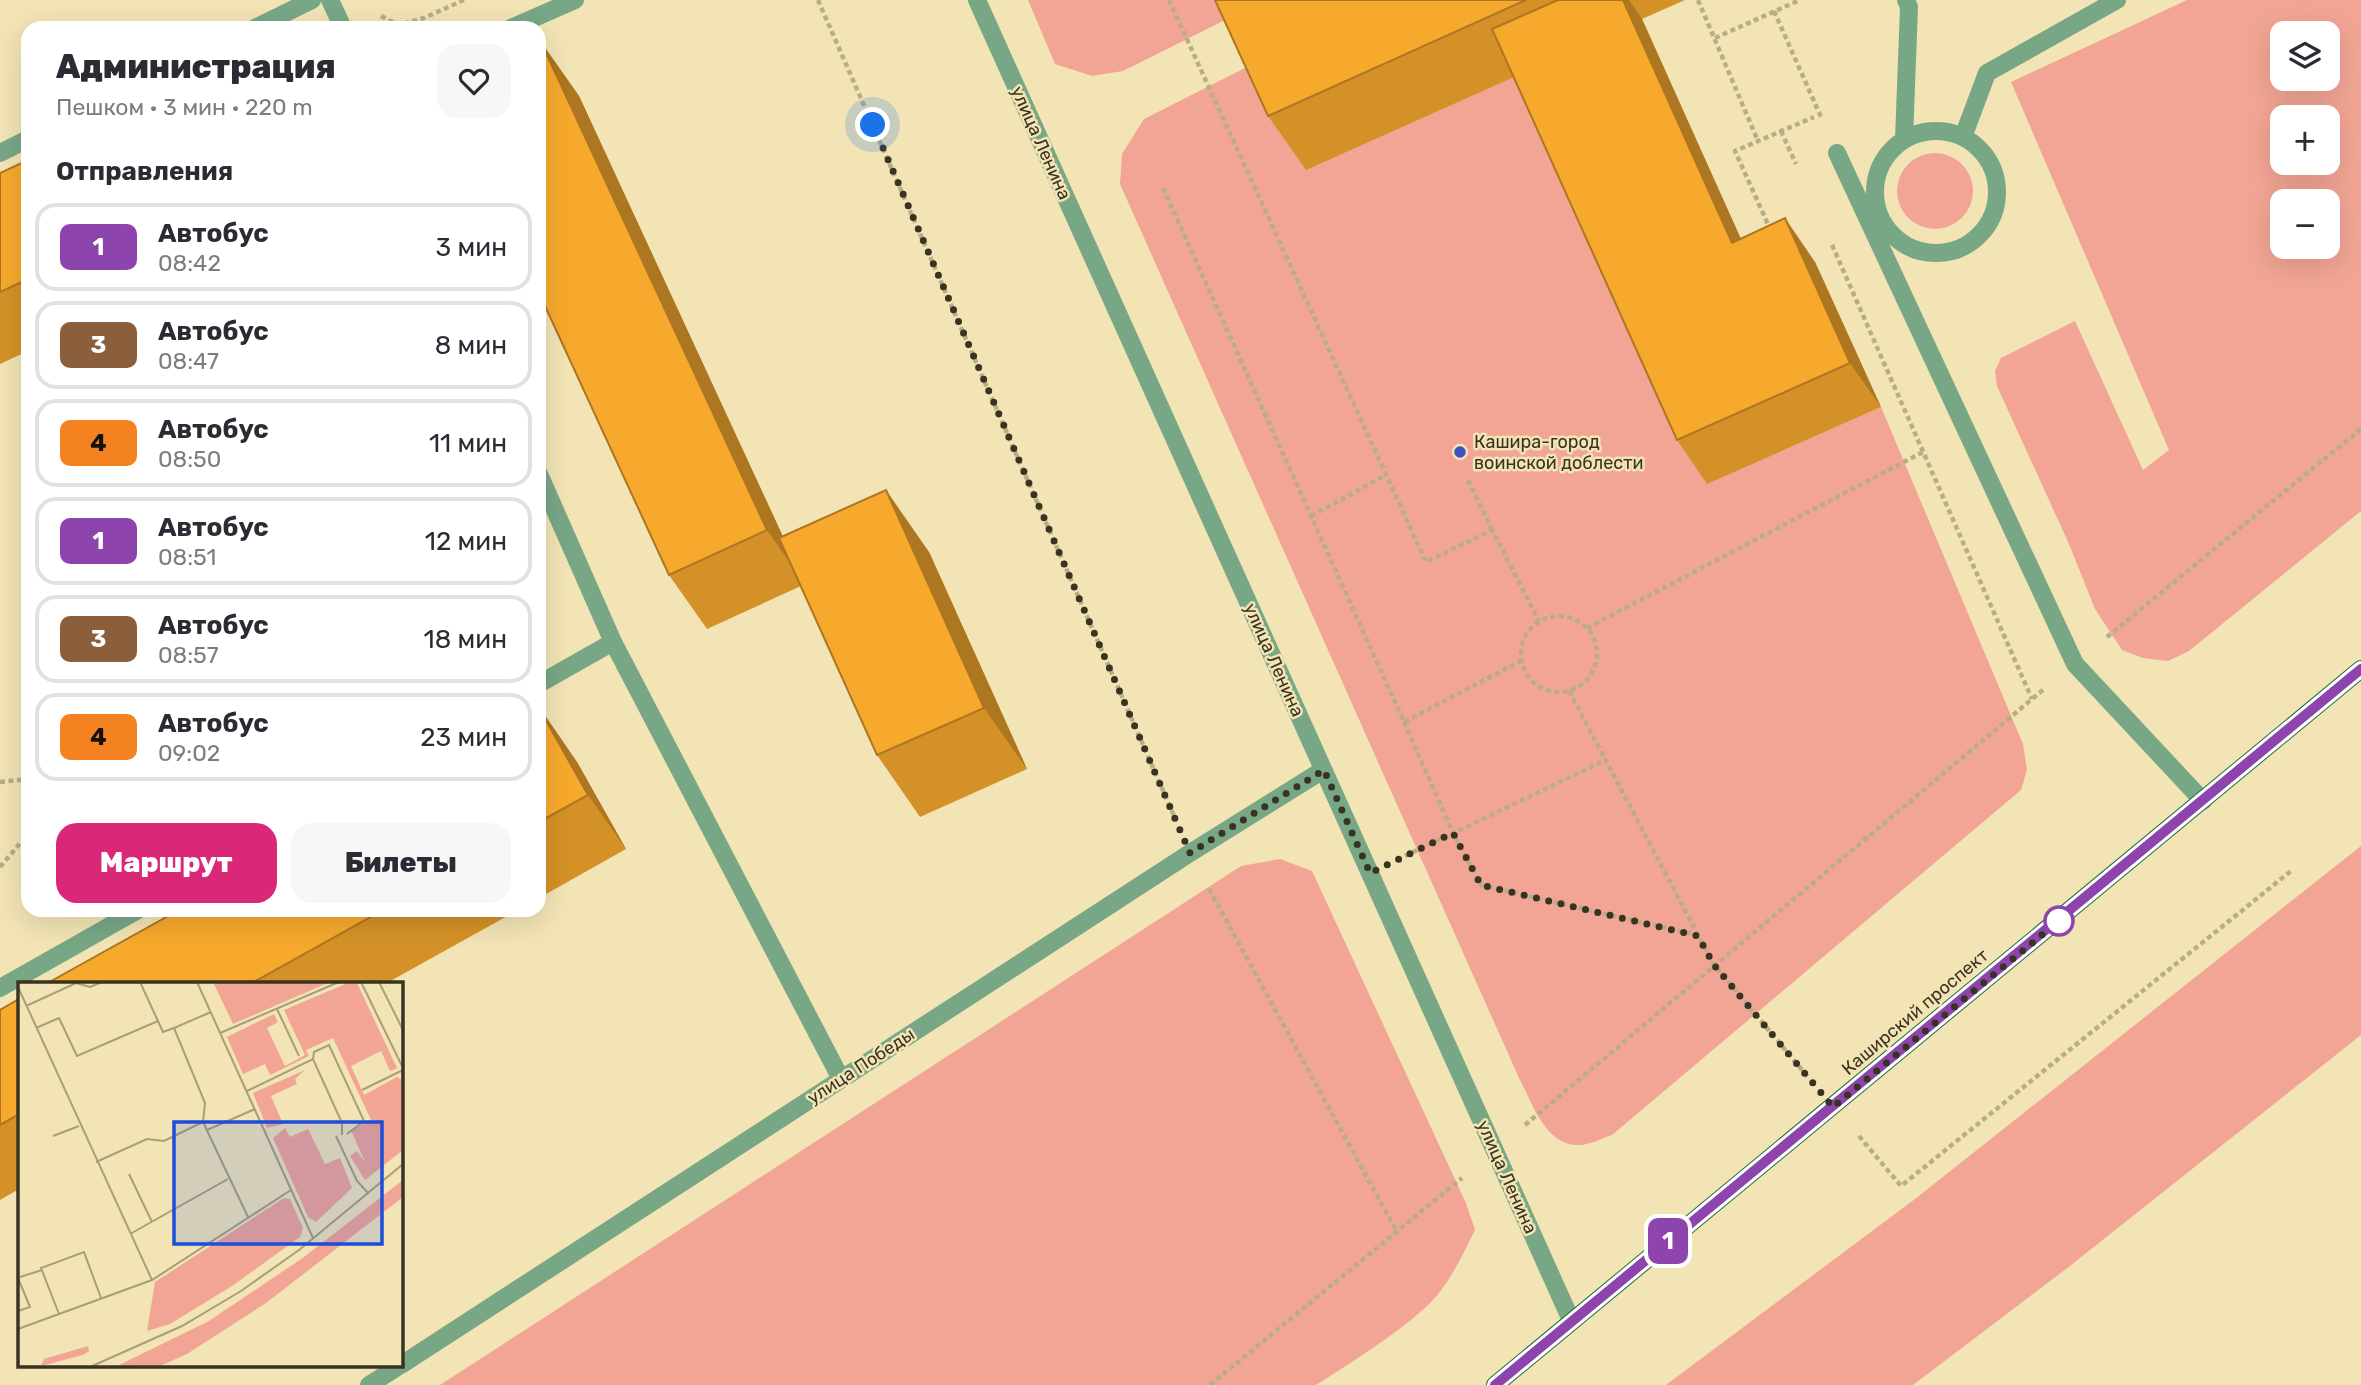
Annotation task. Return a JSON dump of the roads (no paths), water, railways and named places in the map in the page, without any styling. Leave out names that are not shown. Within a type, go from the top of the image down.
[{"type":"main road","name":"Каширский проспект","points":[[1495,1385],[2361,670]]},
{"type":"street","points":[[270,21],[313,0]]},
{"type":"street","points":[[330,0],[340,21]]},
{"type":"street","points":[[527,21],[575,0]]},
{"type":"street","name":"улица Ленина","points":[[977,0],[1571,1320]]},
{"type":"street","points":[[1904,139],[1909,7],[1906,0]]},
{"type":"street","points":[[1963,137],[1987,73],[2117,0]]},
{"type":"street","points":[[1944,131],[1963,137],[1980,149],[1991,165],[1997,185],[1996,205],[1989,225],[1976,240],[1958,250],[1938,254],[1918,252],[1899,242],[1885,228],[1876,209],[1874,190],[1878,169],[1888,153],[1904,139],[1923,132],[1944,131]]},
{"type":"street","points":[[0,153],[21,142]]},
{"type":"street","points":[[1837,153],[2075,664],[2203,801]]},
{"type":"street","points":[[1882,250],[1885,228]]},
{"type":"street","points":[[546,490],[613,642],[841,1079]]},
{"type":"street","points":[[546,680],[613,642]]},
{"type":"street","name":"улица Победы","points":[[402,1364],[1190,853],[1324,770]]},
{"type":"street","points":[[0,988],[126,917]]},
{"type":"street","name":"улица Победы","points":[[369,1385],[395,1368]]},
{"type":"place","name":"Кашира-город воинской доблести","points":[[1460,452]]}]
